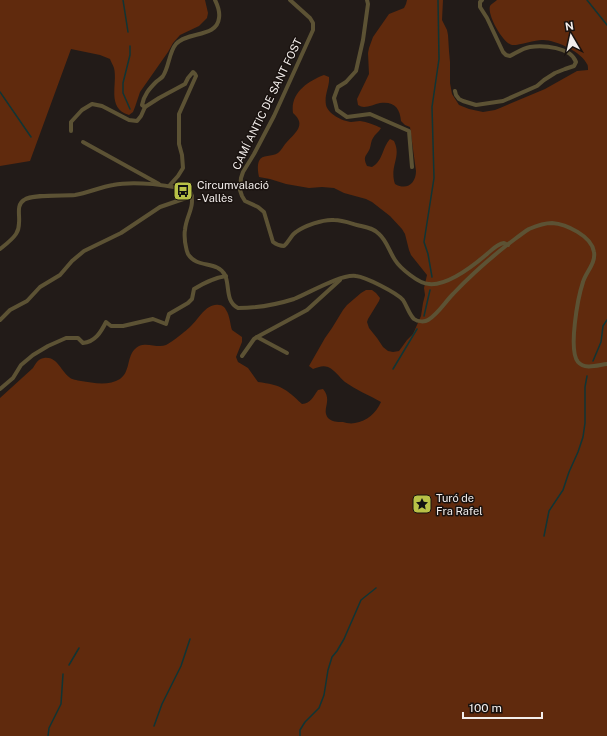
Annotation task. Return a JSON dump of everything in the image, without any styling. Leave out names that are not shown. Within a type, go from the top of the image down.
[{"type":"street","points":[[145,107],[142,105],[146,93],[163,76],[176,44],[185,38],[209,31],[216,27],[219,20],[219,12],[215,0]]},
{"type":"street","name":"CAMÍ ANTIC DE SANT FOST","points":[[290,0],[312,20],[313,30],[274,116],[243,172],[240,184],[240,190],[245,200],[264,212],[273,242],[284,246],[296,232],[327,220],[345,222],[374,229],[379,233],[387,245],[395,261],[418,280],[429,284],[441,282],[459,275],[474,265],[495,247],[504,243],[508,245]]},
{"type":"street","points":[[367,0],[368,4],[363,40],[356,71],[346,82],[338,87],[334,98],[337,110],[347,117],[370,114],[409,131],[412,167]]},
{"type":"street","points":[[455,91],[459,99],[476,104],[503,101],[537,86],[556,73],[574,66],[576,62],[575,58],[568,53],[551,47],[530,47],[510,56],[506,55],[503,52],[487,18],[480,7],[480,2],[482,0]]},
{"type":"street","points":[[71,131],[71,122],[82,110],[92,104],[102,106],[129,120],[137,120],[141,116],[145,107],[185,84],[193,72],[196,76],[179,114],[179,144],[183,168],[169,186]]},
{"type":"street","points":[[83,142],[161,185]]},
{"type":"street","points":[[0,249],[16,234],[19,224],[20,204],[28,198],[81,194],[112,185],[125,183],[169,186],[187,191],[192,196],[192,205],[185,229],[186,250],[197,262],[215,266],[221,270],[226,276],[230,299],[234,306],[238,308],[272,306],[342,278],[356,276],[369,280],[392,291],[403,300],[414,319],[426,321],[434,316],[462,284],[496,254],[528,230],[539,225],[552,223],[561,224],[586,238],[591,244],[594,252],[594,259],[580,291],[575,319],[575,356],[579,362],[585,366],[607,364]]},
{"type":"street","points":[[0,320],[10,310],[27,301],[40,287],[60,275],[72,261],[84,251],[120,233],[160,207],[192,196]]},
{"type":"street","points":[[0,388],[13,378],[21,365],[33,355],[66,338],[78,338],[83,343],[89,342],[100,334],[106,322],[111,326],[123,326],[152,319],[166,324],[169,314],[192,299],[194,289],[212,279],[226,276]]},
{"type":"street","points":[[242,356],[254,339],[307,310],[342,278]]},
{"type":"street","points":[[257,337],[287,352]]},
{"type":"shaded area","points":[[0,0],[205,0],[208,13],[207,18],[199,26],[180,35],[173,43],[140,92],[133,112],[129,115],[122,112],[115,101],[115,74],[110,59],[100,55],[71,49],[30,161],[0,166]]},
{"type":"shaded area","points":[[407,0],[443,0],[442,20],[448,35],[450,83],[452,94],[459,105],[483,112],[495,110],[545,89],[577,71],[588,70],[587,64],[580,55],[560,44],[547,40],[514,45],[508,43],[500,34],[493,22],[490,10],[491,4],[497,0],[607,0],[607,736],[0,736],[0,398],[33,368],[39,360],[44,358],[52,359],[69,377],[75,380],[91,383],[111,383],[123,376],[132,353],[138,347],[141,345],[166,345],[189,328],[210,306],[220,305],[224,307],[227,312],[232,330],[242,337],[242,342],[236,357],[238,362],[248,368],[258,382],[272,384],[282,388],[302,404],[310,401],[318,390],[323,389],[327,397],[326,415],[335,422],[359,422],[371,416],[379,406],[381,402],[349,385],[330,368],[322,366],[313,369],[309,366],[343,310],[366,290],[372,290],[380,298],[368,319],[367,322],[369,328],[383,347],[388,351],[399,351],[413,334],[421,316],[427,275],[411,255],[402,229],[390,216],[372,202],[344,193],[334,188],[309,188],[259,177],[258,163],[262,157],[273,155],[281,151],[296,132],[299,121],[293,113],[294,99],[306,84],[324,75],[329,77],[326,105],[332,114],[347,121],[363,121],[381,128],[372,139],[365,160],[367,166],[372,167],[376,164],[390,139],[394,141],[397,152],[393,172],[395,184],[403,187],[410,185],[413,182],[416,171],[410,127],[401,121],[398,109],[393,104],[389,103],[380,103],[363,107],[358,105],[357,99],[369,74],[368,53],[373,37],[389,14],[404,8]]},
{"type":"waterway","points":[[123,0],[128,32]]},
{"type":"waterway","points":[[432,277],[428,254],[424,242],[434,178],[432,107],[439,59],[438,0]]},
{"type":"waterway","points":[[587,0],[607,25]]},
{"type":"waterway","points":[[130,46],[130,55],[123,83],[123,93],[130,109]]},
{"type":"waterway","points":[[0,92],[31,137]]},
{"type":"waterway","points":[[424,316],[430,290]]},
{"type":"waterway","points":[[593,361],[601,342],[603,326],[607,320]]},
{"type":"waterway","points":[[393,369],[417,329]]},
{"type":"waterway","points":[[544,536],[549,511],[563,490],[583,437],[585,423],[585,387],[587,376]]},
{"type":"waterway","points":[[300,736],[300,730],[305,722],[319,708],[324,695],[328,670],[332,657],[344,639],[361,600],[376,588]]},
{"type":"waterway","points":[[154,726],[162,704],[181,666],[190,639]]},
{"type":"waterway","points":[[69,665],[79,648]]},
{"type":"waterway","points":[[48,736],[49,728],[61,704],[63,674]]},
{"type":"place","name":"Circumvalació - Vallès","points":[[183,191]]},
{"type":"place","name":"Turó de Fra Rafel","points":[[422,504]]}]
